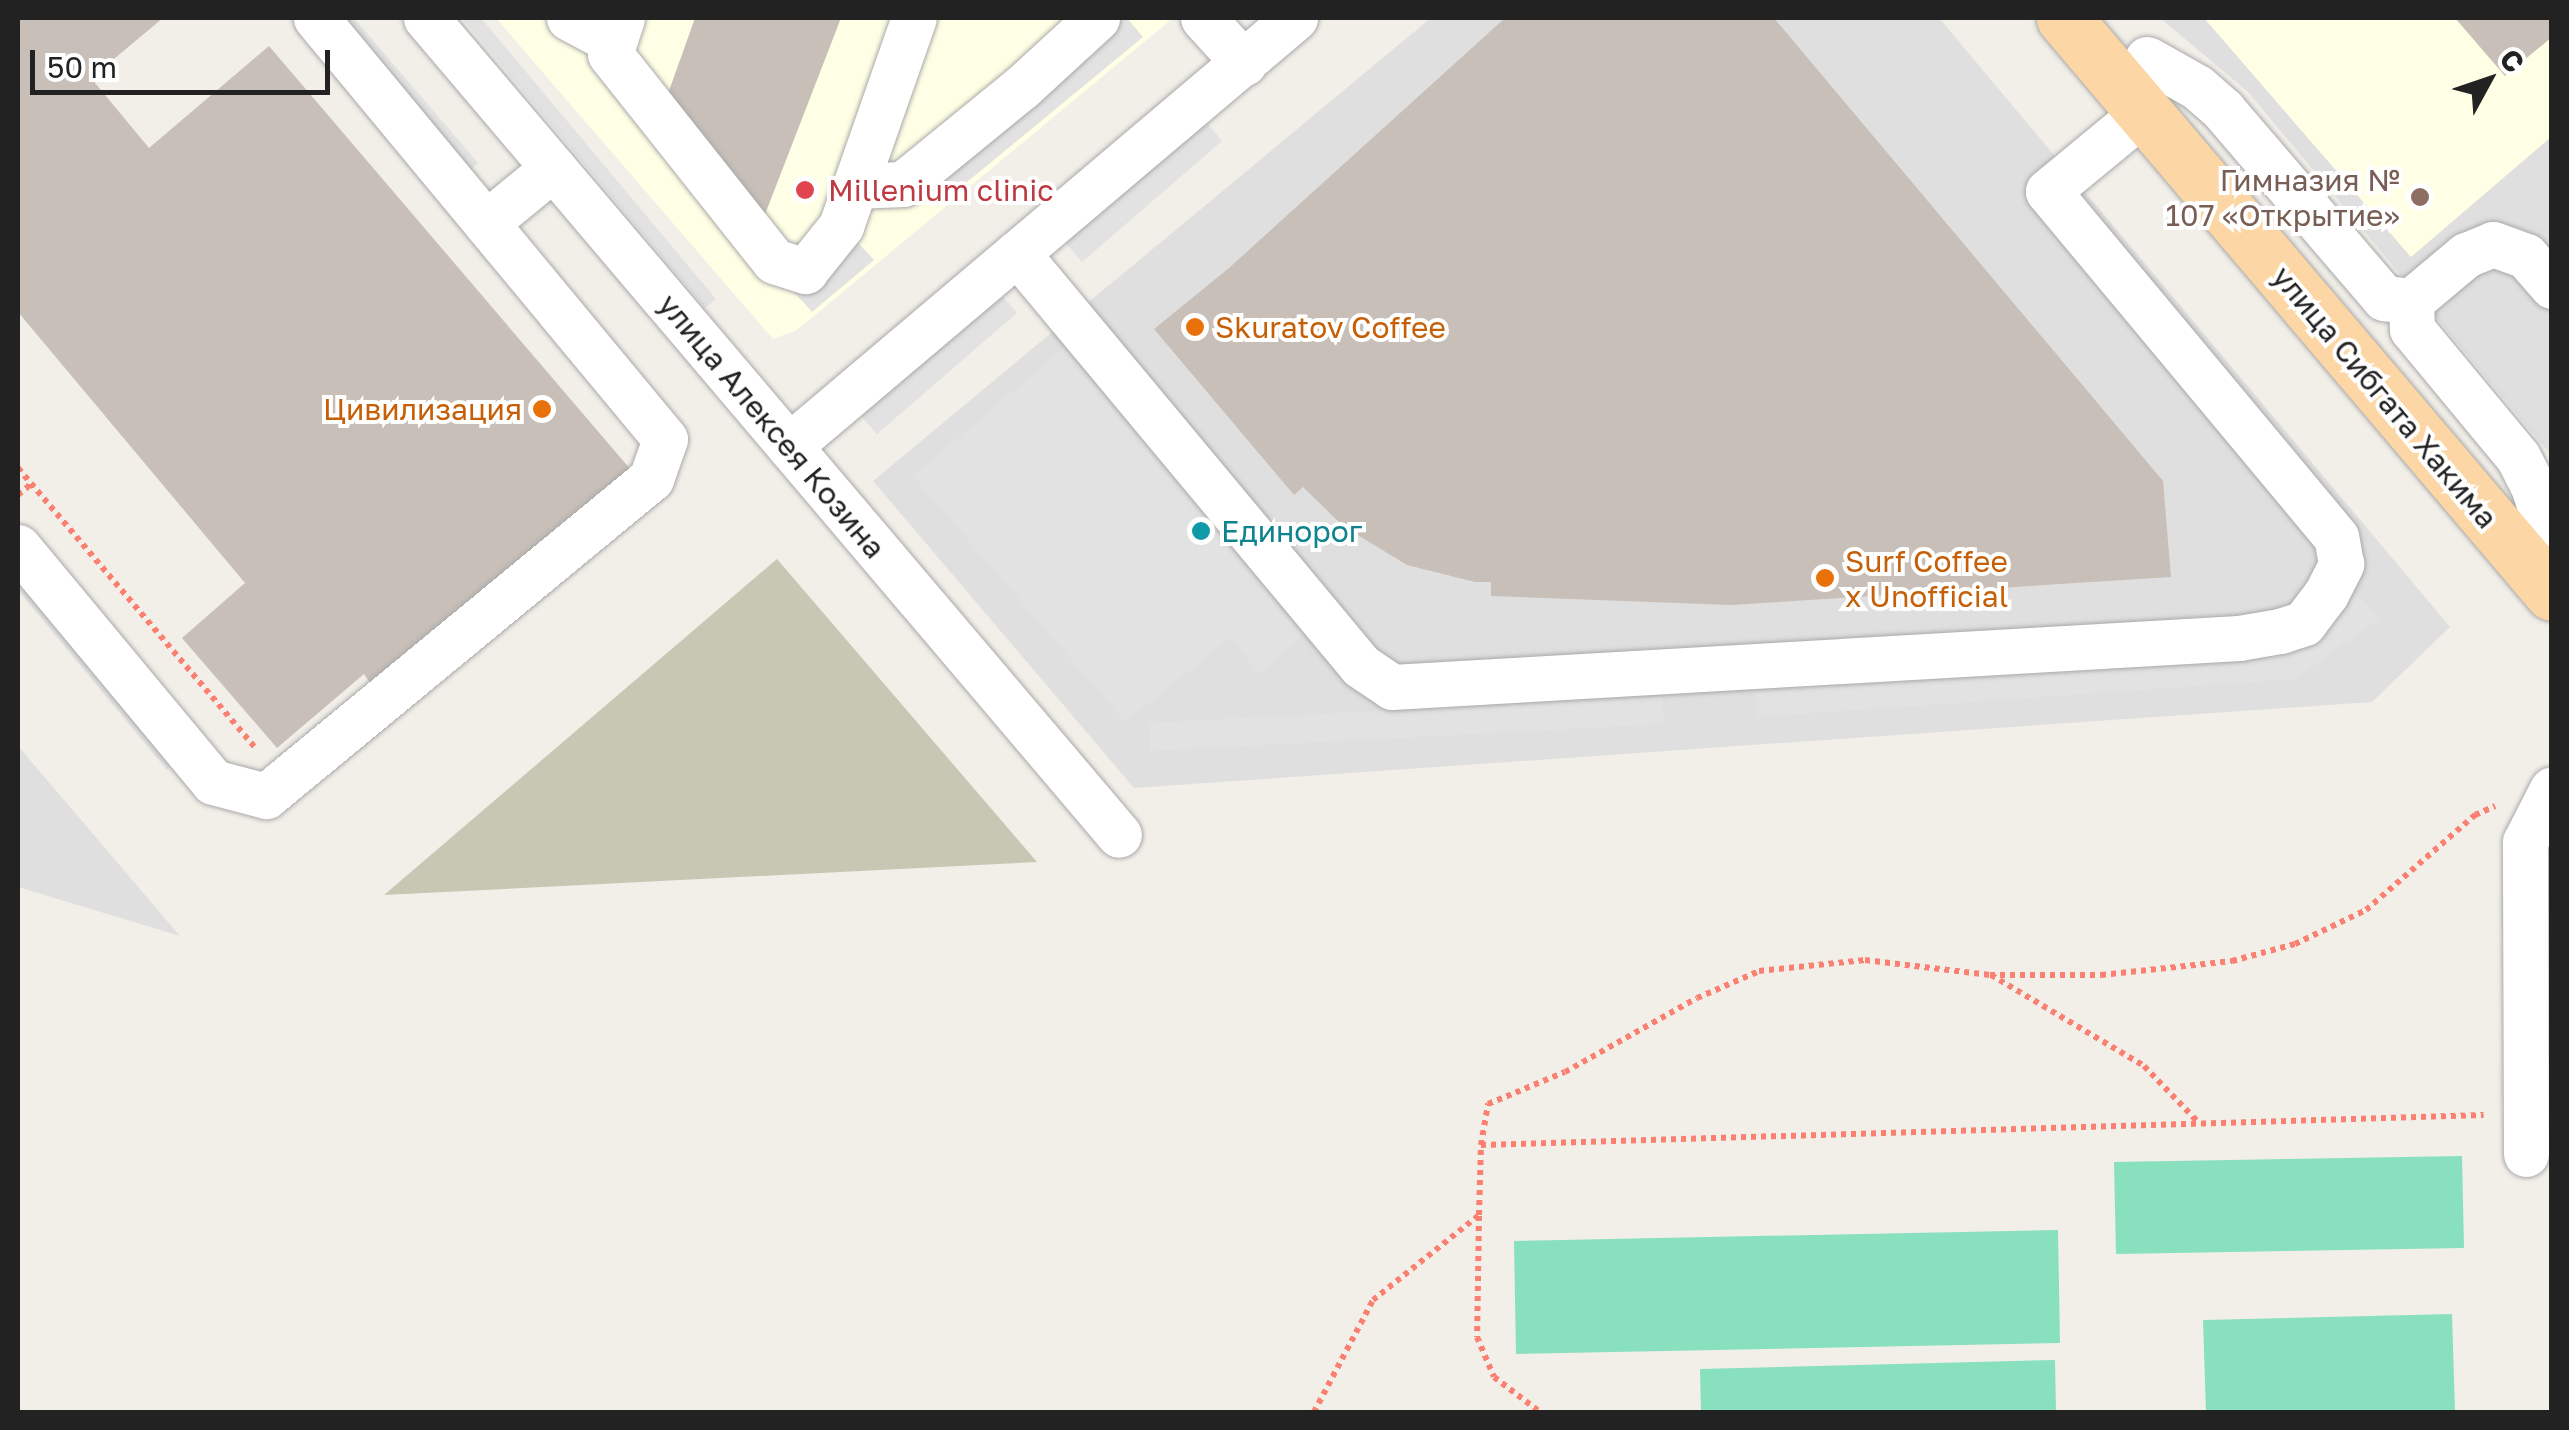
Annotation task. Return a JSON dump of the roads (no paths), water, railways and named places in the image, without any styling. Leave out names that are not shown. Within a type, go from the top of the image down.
[{"type":"main road","name":"улица Сибгата Хакима","points":[[2064,18],[2146,85],[2550,536]]},
{"type":"main road","name":"улица Сибгата Хакима","points":[[2113,18],[2146,85],[2552,593]]},
{"type":"street","points":[[18,547],[213,782],[266,796],[651,479],[665,439],[316,18]]},
{"type":"street","name":"улица Алексея Козина","points":[[426,18],[1118,835]]},
{"type":"street","points":[[568,18],[618,30],[610,54],[774,261],[805,271],[841,226],[914,18]]},
{"type":"street","points":[[855,186],[903,184],[1022,87],[1097,18]]},
{"type":"street","points":[[1203,18],[1244,62]]},
{"type":"street","points":[[789,446],[1244,62],[1284,21]]},
{"type":"street","points":[[1018,253],[1361,666],[1392,687],[2219,639],[2280,631],[2304,623],[2326,594],[2341,564],[2336,537],[2048,190],[2146,85],[2197,87],[2223,110],[2384,298],[2396,303],[2411,301],[2480,247],[2503,245],[2543,259]]},
{"type":"street","points":[[486,223],[553,168]]},
{"type":"street","points":[[2411,301],[2412,329],[2518,457],[2534,488],[2550,536]]},
{"type":"street","points":[[2526,1134],[2526,842],[2552,790]]},
{"type":"place","name":"Millenium clinic","points":[[805,190]]},
{"type":"place","name":"Гимназия № 107 «Открытие»","points":[[2420,197]]},
{"type":"place","name":"Skuratov Coffee","points":[[1195,327]]},
{"type":"place","name":"Цивилизация","points":[[542,409]]},
{"type":"place","name":"Единорог","points":[[1201,531]]},
{"type":"place","name":"Surf Coffee x Unofficial","points":[[1825,578]]}]
